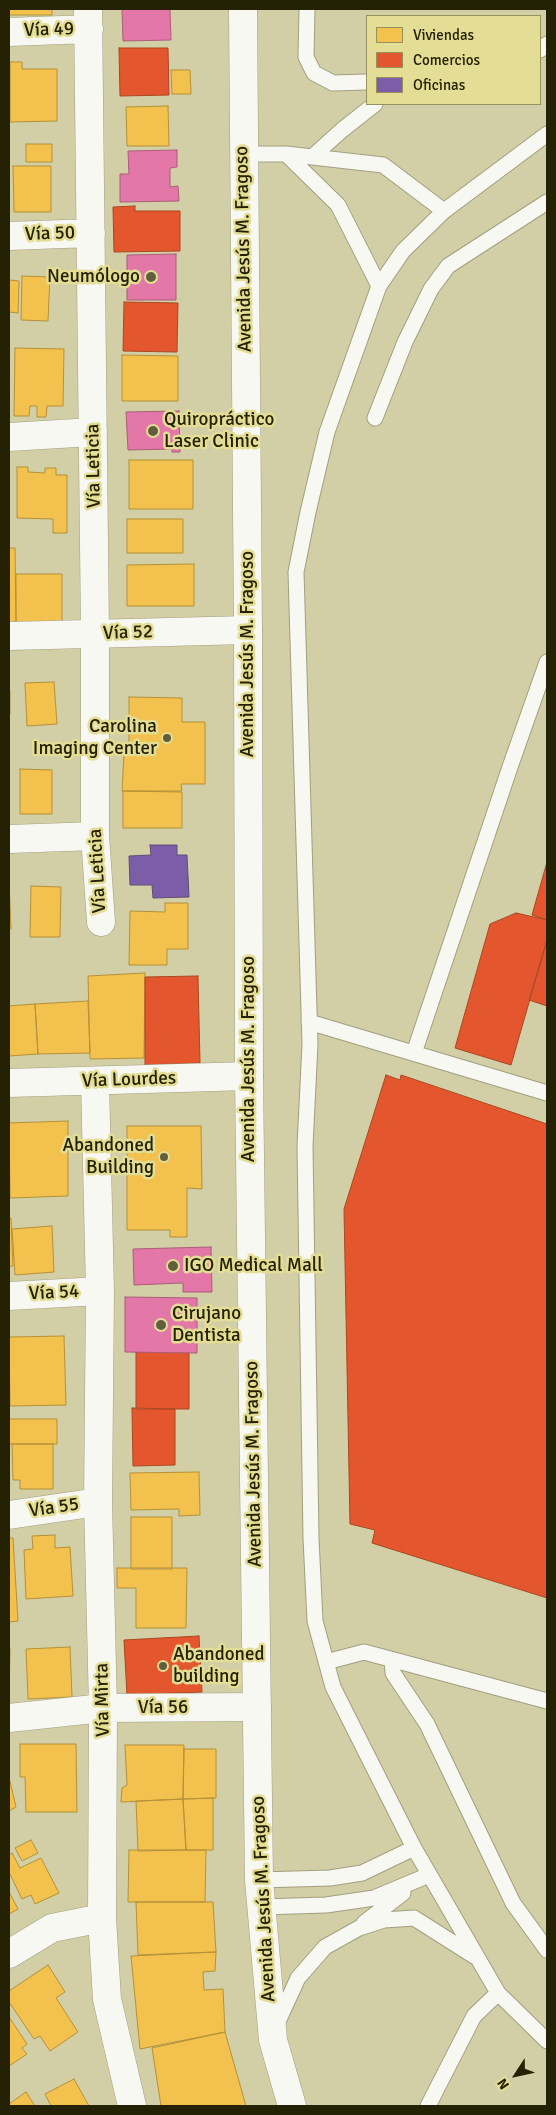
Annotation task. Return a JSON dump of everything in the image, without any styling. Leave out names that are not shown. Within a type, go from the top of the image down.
[{"type":"street","name":"Avenida Jesús M. Fragoso","points":[[243,9],[248,630],[249,1076],[259,1880],[272,2033],[292,2106]]},
{"type":"street","name":"Vía 49","points":[[9,32],[89,19]]},
{"type":"street","name":"Vía Leticia","points":[[89,19],[95,836],[101,922]]},
{"type":"street","name":"Vía 50","points":[[9,236],[91,233]]},
{"type":"street","points":[[9,437],[93,432]]},
{"type":"street","name":"Vía 52","points":[[9,636],[248,630]]},
{"type":"street","points":[[9,839],[95,836]]},
{"type":"street","name":"Vía Lourdes","points":[[9,1083],[249,1076]]},
{"type":"street","name":"Vía Mirta","points":[[95,1081],[100,1291],[98,1502],[103,1708],[102,1918],[106,1999],[132,2106]]},
{"type":"street","name":"Vía 54","points":[[9,1296],[100,1291]]},
{"type":"street","name":"Vía 55","points":[[9,1514],[98,1502]]},
{"type":"street","name":"Vía 56","points":[[9,1718],[103,1708],[257,1707]]},
{"type":"street","points":[[9,1954],[52,1928],[102,1918]]},
{"type":"lane","points":[[306,9],[306,57],[314,73],[333,83],[366,82]]},
{"type":"lane","points":[[312,157],[374,105]]},
{"type":"lane","points":[[547,134],[444,211],[404,251],[378,286],[327,432],[296,572],[309,1022],[305,1146],[311,1538],[315,1621],[333,1687],[414,1848],[498,1993],[547,2041]]},
{"type":"lane","points":[[243,154],[286,154],[383,166],[444,211]]},
{"type":"lane","points":[[286,154],[338,205],[378,286]]},
{"type":"lane","points":[[375,418],[409,334],[431,289],[448,266],[547,202]]},
{"type":"lane","points":[[414,1053],[510,766],[547,662]]},
{"type":"lane","points":[[309,1022],[547,1093]]},
{"type":"lane","points":[[326,1662],[364,1652],[547,1702]]},
{"type":"lane","points":[[392,1660],[394,1673],[428,1724],[513,1904],[547,1950]]},
{"type":"lane","points":[[259,1880],[330,1878],[362,1873],[414,1848]]},
{"type":"lane","points":[[261,1907],[344,1902],[374,1898],[429,1875]]},
{"type":"lane","points":[[359,1928],[384,1906],[429,1875]]},
{"type":"lane","points":[[344,1902],[384,1906],[414,1918],[478,1958]]},
{"type":"lane","points":[[272,2033],[298,1978],[325,1947],[359,1928],[384,1920],[414,1918]]},
{"type":"lane","points":[[428,2106],[474,2016],[498,1993]]},
{"type":"building: Viviendas","points":[[9,9],[52,9],[52,15],[9,15]]},
{"type":"building: Viviendas","points":[[10,62],[22,62],[22,69],[57,69],[57,121],[10,122]]},
{"type":"building: Viviendas","points":[[171,70],[190,70],[191,94],[172,94]]},
{"type":"building: Viviendas","points":[[168,106],[169,146],[127,146],[126,107]]},
{"type":"building: Viviendas","points":[[26,144],[52,144],[52,162],[26,162]]},
{"type":"building: Viviendas","points":[[13,166],[51,166],[51,212],[14,212]]},
{"type":"building: Viviendas","points":[[22,276],[50,277],[48,321],[21,320]]},
{"type":"building: Viviendas","points":[[9,280],[19,281],[18,313],[9,312]]},
{"type":"building: Viviendas","points":[[15,348],[64,349],[63,406],[47,406],[46,417],[37,417],[37,406],[30,406],[29,416],[14,416]]},
{"type":"building: Viviendas","points":[[122,355],[178,356],[178,401],[122,401]]},
{"type":"building: Viviendas","points":[[129,460],[193,460],[193,509],[129,509]]},
{"type":"building: Viviendas","points":[[17,467],[28,467],[28,472],[45,473],[45,468],[56,468],[56,475],[67,475],[67,533],[53,533],[53,519],[17,518]]},
{"type":"building: Viviendas","points":[[127,519],[183,519],[183,553],[127,553]]},
{"type":"building: Viviendas","points":[[9,548],[15,548],[16,624],[9,624]]},
{"type":"building: Viviendas","points":[[194,564],[194,606],[127,606],[127,565]]},
{"type":"building: Viviendas","points":[[16,574],[62,574],[62,624],[16,624]]},
{"type":"building: Viviendas","points":[[54,682],[57,724],[27,726],[25,683]]},
{"type":"building: Viviendas","points":[[10,691],[10,714],[9,714]]},
{"type":"building: Viviendas","name":"Carolina Imaging Center","points":[[129,697],[182,698],[182,722],[205,722],[205,784],[181,784],[182,791],[122,791],[124,754],[129,754]]},
{"type":"building: Viviendas","points":[[20,769],[52,770],[52,814],[20,814]]},
{"type":"building: Viviendas","points":[[123,791],[182,792],[182,828],[123,828]]},
{"type":"building: Viviendas","points":[[9,880],[11,929],[9,929]]},
{"type":"building: Viviendas","points":[[31,886],[61,887],[60,937],[30,937]]},
{"type":"building: Viviendas","points":[[165,903],[188,903],[188,949],[167,949],[167,965],[129,965],[130,911],[165,912]]},
{"type":"building: Viviendas","points":[[145,973],[144,1058],[90,1059],[88,976]]},
{"type":"building: Viviendas","points":[[88,1001],[90,1053],[38,1054],[35,1004]]},
{"type":"building: Viviendas","points":[[35,1004],[38,1054],[9,1056],[9,1006]]},
{"type":"building: Viviendas","points":[[68,1121],[68,1196],[10,1198],[9,1123]]},
{"type":"building: Viviendas","name":"Abandoned Building","points":[[127,1126],[201,1126],[202,1189],[187,1188],[187,1237],[170,1237],[170,1230],[127,1230]]},
{"type":"building: Viviendas","points":[[9,1218],[11,1218],[13,1266],[9,1266]]},
{"type":"building: Viviendas","points":[[52,1226],[54,1272],[15,1275],[12,1229]]},
{"type":"building: Viviendas","points":[[64,1336],[66,1405],[10,1406],[9,1337]]},
{"type":"building: Viviendas","points":[[9,1419],[57,1419],[57,1444],[9,1444]]},
{"type":"building: Viviendas","points":[[12,1444],[53,1444],[53,1489],[20,1489],[20,1480],[13,1480]]},
{"type":"building: Viviendas","points":[[199,1472],[200,1515],[179,1516],[179,1509],[131,1510],[130,1473]]},
{"type":"building: Viviendas","points":[[131,1517],[172,1517],[172,1569],[131,1569]]},
{"type":"building: Viviendas","points":[[55,1535],[55,1548],[70,1547],[73,1596],[26,1599],[24,1550],[33,1549],[32,1536]]},
{"type":"building: Viviendas","points":[[9,1538],[13,1538],[18,1621],[9,1622]]},
{"type":"building: Viviendas","name":"Abandoned Building","points":[[117,1568],[187,1568],[186,1628],[136,1628],[136,1588],[117,1588]]},
{"type":"building: Viviendas","points":[[70,1647],[72,1697],[28,1699],[26,1649]]},
{"type":"building: Viviendas","points":[[9,1648],[10,1648],[9,1698]]},
{"type":"building: Viviendas","points":[[20,1744],[76,1744],[77,1812],[26,1812],[25,1777],[20,1777]]},
{"type":"building: Viviendas","points":[[125,1745],[184,1745],[183,1799],[121,1802],[122,1788],[127,1785]]},
{"type":"building: Viviendas","points":[[184,1749],[216,1749],[216,1798],[183,1799]]},
{"type":"building: Viviendas","points":[[9,1777],[16,1807],[9,1811]]},
{"type":"building: Viviendas","points":[[213,1798],[213,1850],[186,1850],[183,1799]]},
{"type":"building: Viviendas","points":[[183,1799],[186,1850],[138,1851],[136,1801]]},
{"type":"building: Viviendas","points":[[31,1840],[38,1853],[22,1861],[15,1848]]},
{"type":"building: Viviendas","points":[[129,1850],[206,1850],[205,1902],[128,1902]]},
{"type":"building: Viviendas","points":[[12,1853],[20,1868],[41,1858],[59,1893],[35,1904],[31,1895],[22,1899],[9,1872],[9,1855]]},
{"type":"building: Viviendas","points":[[9,1892],[18,1909],[9,1914]]},
{"type":"building: Viviendas","points":[[136,1902],[213,1902],[216,1952],[138,1955]]},
{"type":"building: Viviendas","points":[[216,1952],[215,1971],[203,1972],[204,1990],[223,1989],[225,2032],[140,2049],[131,1956]]},
{"type":"building: Viviendas","points":[[48,1965],[65,1992],[56,1998],[78,2032],[50,2051],[40,2036],[34,2039],[9,2002],[9,1991]]},
{"type":"building: Viviendas","points":[[9,2017],[27,2044],[22,2048],[27,2054],[9,2066]]},
{"type":"building: Viviendas","points":[[225,2032],[246,2106],[161,2106],[152,2048]]},
{"type":"building: Viviendas","points":[[74,2079],[89,2106],[51,2106],[45,2094]]},
{"type":"building: Viviendas","points":[[26,2092],[35,2106],[9,2106],[9,2104]]},
{"type":"building: Comercios","points":[[119,48],[168,48],[169,95],[120,96]]},
{"type":"building: Comercios","points":[[135,206],[135,211],[180,211],[180,251],[114,252],[113,207]]},
{"type":"building: Comercios","points":[[124,302],[178,303],[177,352],[123,351]]},
{"type":"building: Comercios","points":[[547,862],[547,920],[532,915]]},
{"type":"building: Comercios","points":[[516,913],[547,920],[547,940],[511,1065],[455,1048],[490,924]]},
{"type":"building: Comercios","points":[[547,940],[547,1006],[529,1000]]},
{"type":"building: Comercios","points":[[198,976],[200,1063],[145,1065],[145,977]]},
{"type":"building: Comercios","points":[[386,1075],[400,1080],[401,1075],[547,1124],[547,1598],[372,1543],[375,1530],[350,1524],[344,1209]]},
{"type":"building: Comercios","points":[[136,1352],[189,1352],[189,1409],[136,1409]]},
{"type":"building: Comercios","points":[[132,1408],[175,1409],[175,1465],[133,1466]]},
{"type":"building: Comercios","name":"Abandoned building","points":[[199,1636],[202,1692],[127,1695],[124,1640]]},
{"type":"building: Oficinas","points":[[150,845],[177,845],[177,855],[187,855],[189,897],[153,898],[152,885],[130,885],[129,856],[151,855]]},
{"type":"building: Salud","points":[[122,9],[170,9],[171,40],[123,41]]},
{"type":"building: Salud","points":[[177,150],[177,167],[170,168],[170,187],[178,186],[179,201],[120,202],[120,174],[129,174],[128,151]]},
{"type":"building: Salud","name":"Neumólogo","points":[[176,254],[176,300],[127,300],[127,255]]},
{"type":"building: Salud","name":"Quiropráctico Laser Clinic","points":[[179,411],[180,452],[172,452],[172,449],[128,450],[126,412]]},
{"type":"building: Salud","name":"IGO Medical Mall","points":[[211,1247],[212,1292],[183,1292],[183,1283],[134,1285],[133,1249]]},
{"type":"building: Salud","name":"Cirujano Dentista","points":[[125,1297],[197,1298],[197,1353],[125,1352]]},
{"type":"place","name":"Neumólogo","points":[[151,277]]},
{"type":"place","name":"Quiropráctico Laser Clinic","points":[[153,431]]},
{"type":"place","name":"Carolina Imaging Center","points":[[167,738]]},
{"type":"place","name":"Abandoned Building","points":[[164,1157]]},
{"type":"place","name":"IGO Medical Mall","points":[[173,1266]]},
{"type":"place","name":"Cirujano Dentista","points":[[161,1325]]},
{"type":"place","name":"Abandoned building","points":[[163,1666]]}]
